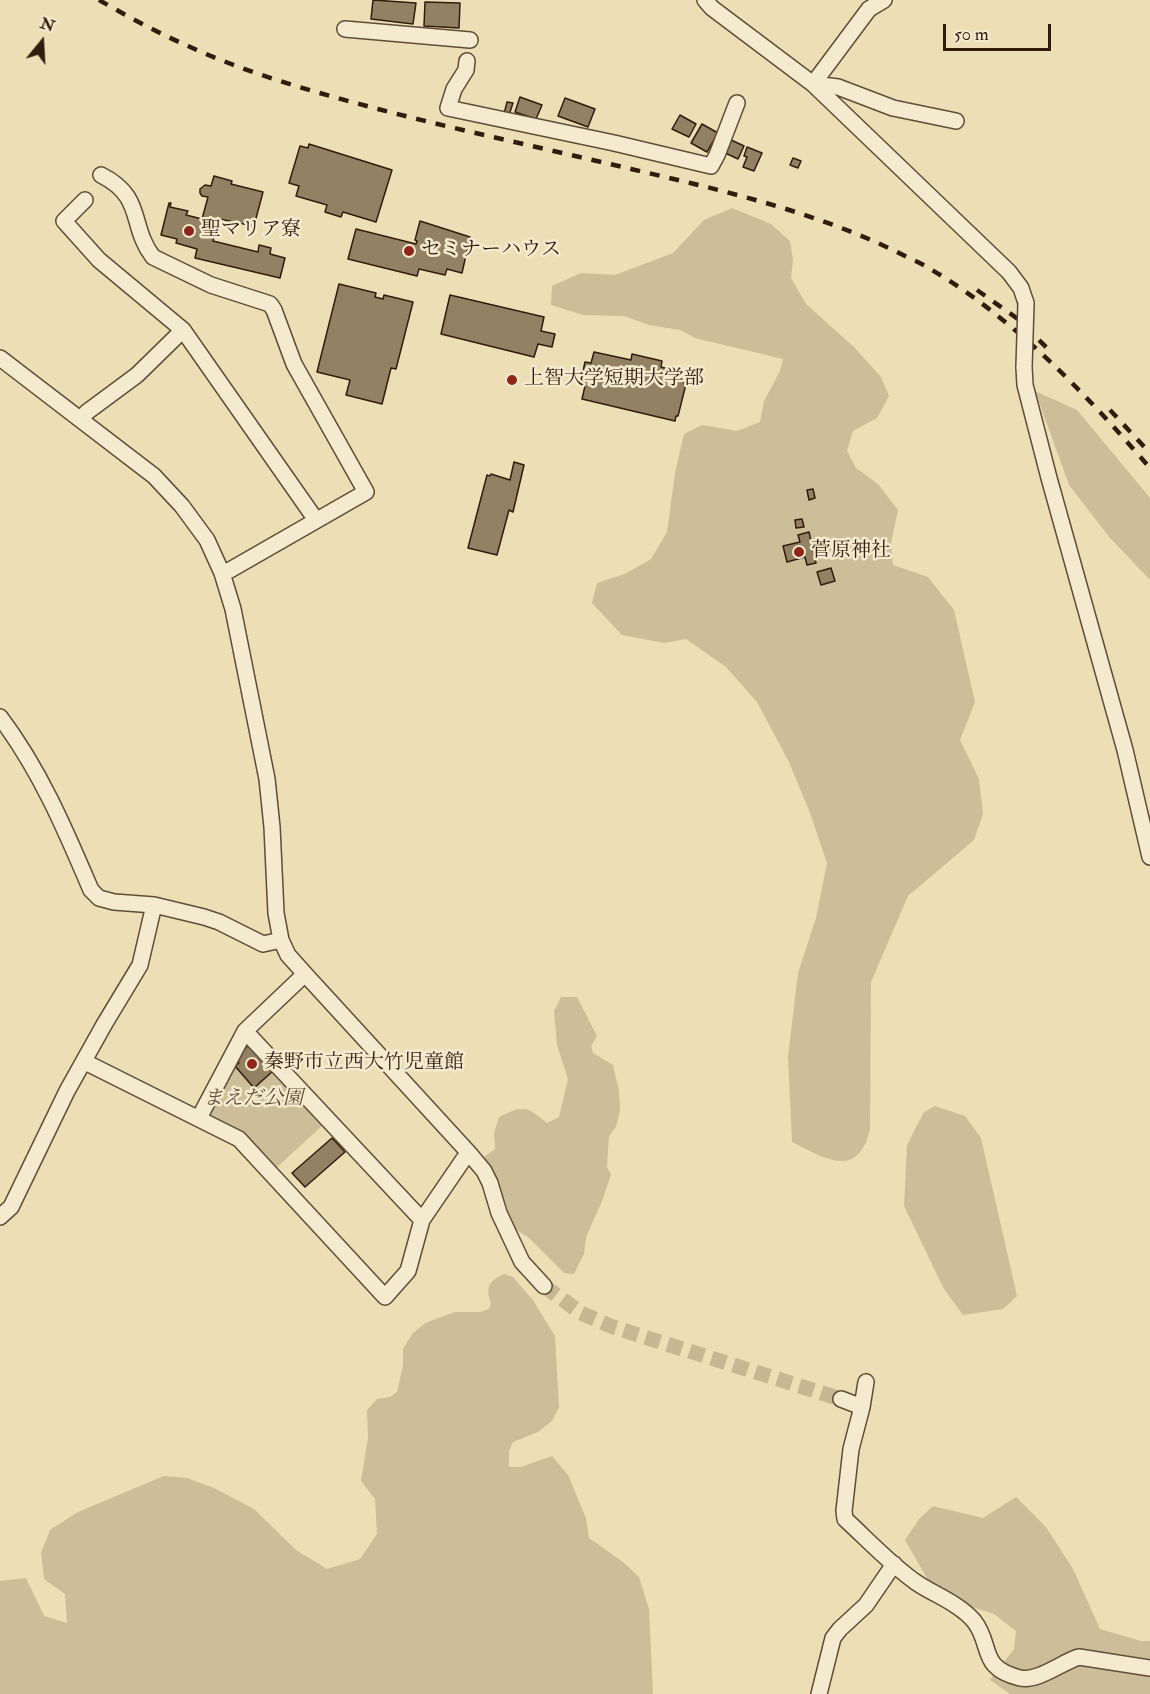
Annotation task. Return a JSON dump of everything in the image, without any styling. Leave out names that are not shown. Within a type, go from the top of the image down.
[{"type":"street","points":[[705,0],[720,14],[813,84],[1009,272],[1021,288],[1026,303],[1025,385],[1125,750],[1150,857]]},
{"type":"street","points":[[813,84],[869,9],[884,0]]},
{"type":"street","points":[[345,29],[470,40]]},
{"type":"street","points":[[467,61],[466,70],[454,89],[448,108],[711,166],[736,103]]},
{"type":"street","points":[[813,84],[838,87],[893,108],[956,121]]},
{"type":"street","points":[[101,175],[119,185],[129,199],[148,251],[153,257],[211,285],[270,304],[294,364],[366,492],[222,573]]},
{"type":"street","points":[[85,200],[64,221],[99,260],[183,330],[316,520]]},
{"type":"street","points":[[81,419],[137,375],[183,330]]},
{"type":"street","points":[[0,358],[154,476],[182,506],[207,540],[222,573],[233,609],[267,779],[276,913],[281,940],[288,955],[304,974],[470,1153],[484,1171],[499,1213],[522,1262],[544,1286]]},
{"type":"street","points":[[0,717],[37,773],[57,811],[91,890],[99,898],[114,902],[154,905],[219,922],[263,944],[281,940]]},
{"type":"street","points":[[0,1217],[11,1207],[67,1091],[140,965],[154,905]]},
{"type":"street","points":[[199,1118],[245,1031],[304,974]]},
{"type":"street","points":[[245,1031],[422,1220]]},
{"type":"street","points":[[85,1062],[239,1139],[384,1297],[408,1271],[422,1220],[470,1153]]},
{"type":"street","points":[[866,1382],[851,1449],[845,1519],[916,1582],[961,1610],[974,1621],[989,1660],[1005,1673],[1023,1678],[1036,1677],[1068,1660],[1079,1657],[1150,1668]]},
{"type":"street","points":[[841,1399],[862,1407]]},
{"type":"street","points":[[819,1694],[832,1638],[866,1605],[894,1564]]},
{"type":"green space","points":[[732,208],[771,224],[790,241],[793,260],[791,278],[806,304],[854,347],[881,377],[889,396],[877,418],[853,431],[847,451],[856,468],[878,484],[898,510],[891,543],[893,565],[928,577],[954,610],[975,702],[960,740],[979,779],[983,814],[974,840],[908,896],[871,982],[870,1129],[865,1145],[858,1155],[849,1160],[828,1159],[792,1142],[788,1057],[798,973],[816,918],[827,863],[789,762],[757,702],[726,667],[686,639],[664,643],[622,635],[592,603],[597,583],[625,574],[651,559],[667,532],[675,473],[684,434],[702,425],[737,431],[760,422],[764,401],[780,371],[783,359],[695,338],[680,330],[649,325],[624,316],[583,315],[551,305],[552,286],[581,273],[615,275],[673,253],[704,220]]},
{"type":"green space","points":[[1035,391],[1077,410],[1150,498],[1150,580],[1110,538],[1069,485]]},
{"type":"green space","points":[[561,997],[577,997],[597,1036],[591,1046],[593,1053],[613,1065],[619,1091],[620,1110],[616,1127],[609,1136],[607,1167],[611,1175],[586,1237],[584,1254],[574,1274],[564,1273],[529,1238],[515,1229],[484,1169],[485,1156],[495,1149],[494,1133],[499,1117],[514,1110],[524,1109],[547,1123],[559,1117],[568,1079],[557,1045],[554,1011]]},
{"type":"green space","name":"まえだ公園","points":[[250,1043],[323,1125],[274,1170],[210,1118],[208,1112],[242,1044]]},
{"type":"green space","points":[[935,1106],[965,1116],[981,1138],[1017,1296],[1003,1309],[963,1315],[944,1289],[904,1206],[907,1145],[924,1112]]},
{"type":"green space","points":[[504,1274],[513,1277],[533,1300],[555,1336],[559,1407],[552,1421],[538,1432],[513,1442],[509,1451],[509,1467],[521,1467],[552,1456],[568,1475],[586,1518],[589,1538],[623,1562],[639,1577],[649,1609],[653,1694],[0,1694],[0,1581],[26,1578],[44,1616],[67,1623],[65,1594],[44,1579],[41,1553],[50,1530],[78,1512],[164,1476],[187,1478],[214,1488],[254,1509],[296,1550],[327,1569],[360,1559],[377,1534],[375,1499],[361,1481],[368,1438],[367,1410],[377,1399],[390,1397],[397,1392],[403,1366],[403,1349],[412,1334],[425,1323],[455,1312],[480,1312],[489,1309],[490,1285]]},
{"type":"green space","points":[[1016,1497],[1046,1527],[1073,1569],[1100,1629],[1141,1641],[1150,1641],[1150,1694],[1010,1694],[990,1680],[1014,1649],[1016,1631],[994,1614],[947,1599],[933,1589],[905,1540],[919,1519],[933,1506],[983,1518]]},
{"type":"building","points":[[373,0],[416,3],[413,24],[371,19]]},
{"type":"building","points":[[425,2],[460,3],[459,28],[424,26]]},
{"type":"building","points":[[520,97],[542,105],[536,119],[515,112]]},
{"type":"building","points":[[565,98],[595,109],[588,127],[558,116]]},
{"type":"building","points":[[507,102],[513,103],[509,115],[504,114]]},
{"type":"building","points":[[680,115],[696,124],[689,137],[672,129]]},
{"type":"building","points":[[702,124],[718,133],[707,152],[691,143]]},
{"type":"building","points":[[729,139],[744,146],[738,159],[723,152]]},
{"type":"building","points":[[309,144],[392,170],[376,222],[343,212],[341,217],[325,212],[327,205],[296,196],[299,186],[289,183],[300,146],[308,148]]},
{"type":"building","points":[[747,147],[762,153],[754,171],[743,167],[747,157],[744,156]]},
{"type":"building","points":[[793,158],[801,161],[798,168],[790,165]]},
{"type":"building","name":"聖マリア寮","points":[[214,176],[232,181],[231,184],[263,192],[254,226],[219,219],[213,241],[258,252],[259,245],[271,248],[270,254],[285,258],[280,278],[195,258],[197,249],[176,243],[177,239],[161,235],[169,203],[171,203],[170,207],[188,211],[186,215],[202,219],[208,197],[202,196],[200,189],[205,185],[211,186]]},
{"type":"building","name":"セミナーハウス","points":[[420,221],[470,237],[462,273],[447,269],[445,275],[419,269],[417,276],[348,259],[356,229],[416,244]]},
{"type":"building","points":[[339,284],[376,293],[375,297],[383,299],[384,295],[413,302],[396,369],[391,368],[382,404],[346,395],[350,380],[317,372]]},
{"type":"building","points":[[450,295],[544,317],[541,331],[555,334],[552,347],[538,344],[534,357],[441,334]]},
{"type":"building","points":[[594,352],[631,360],[632,354],[662,361],[661,367],[686,374],[684,383],[686,384],[675,421],[582,399],[585,386],[580,385],[585,362],[591,363]]},
{"type":"building","points":[[514,462],[524,465],[513,512],[509,510],[497,555],[468,548],[487,475],[491,474],[510,480]]},
{"type":"building","points":[[813,489],[815,498],[809,500],[807,490]]},
{"type":"building","points":[[802,519],[804,527],[796,528],[795,520]]},
{"type":"building","name":"菅原神社","points":[[809,532],[816,563],[807,565],[805,557],[787,562],[783,546],[800,542],[798,535]]},
{"type":"building","points":[[831,568],[835,581],[821,585],[817,572]]},
{"type":"building","name":"秦野市立西大竹児童館","points":[[249,1044],[273,1071],[254,1088],[235,1066],[239,1063],[236,1059]]},
{"type":"building","points":[[332,1138],[345,1152],[305,1187],[292,1173]]},
{"type":"tunnel","points":[[544,1286],[581,1313],[613,1327],[841,1399]]},
{"type":"railway","points":[[99,0],[165,36],[282,82],[410,117],[766,203],[864,237],[927,267],[989,309],[1047,358],[1150,468]]},
{"type":"railway","points":[[977,290],[1018,319],[1052,353]]},
{"type":"railway","points":[[1110,410],[1150,453]]},
{"type":"place","name":"聖マリア寮","points":[[189,231]]},
{"type":"place","name":"セミナーハウス","points":[[409,251]]},
{"type":"place","name":"上智大学短期大学部","points":[[512,380]]},
{"type":"place","name":"菅原神社","points":[[799,552]]},
{"type":"place","name":"秦野市立西大竹児童館","points":[[252,1064]]}]
